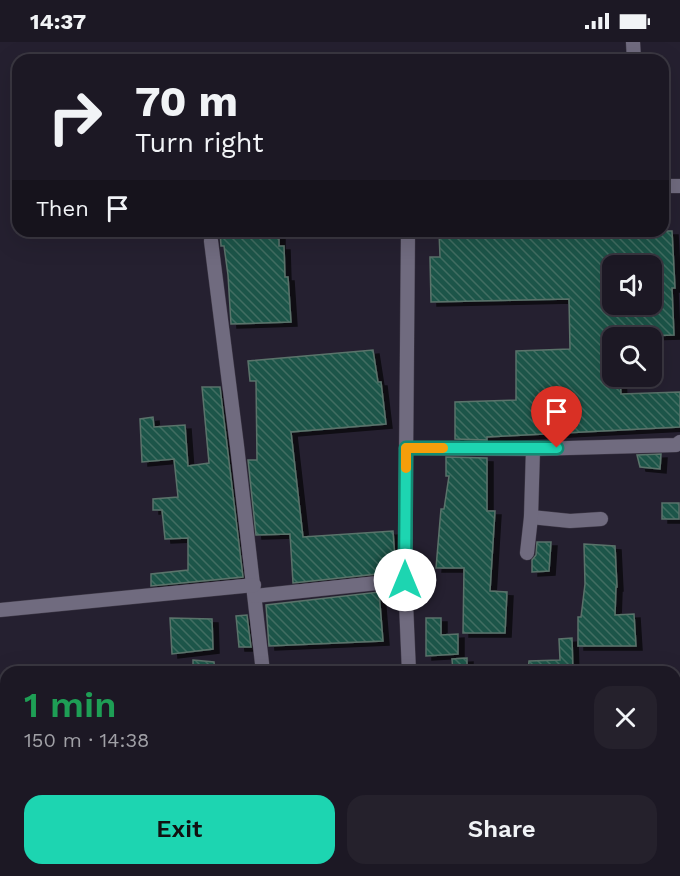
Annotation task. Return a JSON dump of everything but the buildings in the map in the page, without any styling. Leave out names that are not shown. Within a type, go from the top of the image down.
[{"type":"street","points":[[408,237],[405,580],[409,666]]},
{"type":"street","points":[[211,241],[262,666]]},
{"type":"street","points":[[406,448],[533,449],[676,445],[680,442]]},
{"type":"street","points":[[527,553],[531,517],[533,449]]},
{"type":"street","points":[[531,517],[570,521],[601,519]]},
{"type":"street","points":[[0,610],[405,580]]},
{"type":"slow traffic","points":[[406,468],[406,448],[443,448]]},
{"type":"route","points":[[405,580],[406,448],[557,448]]}]
